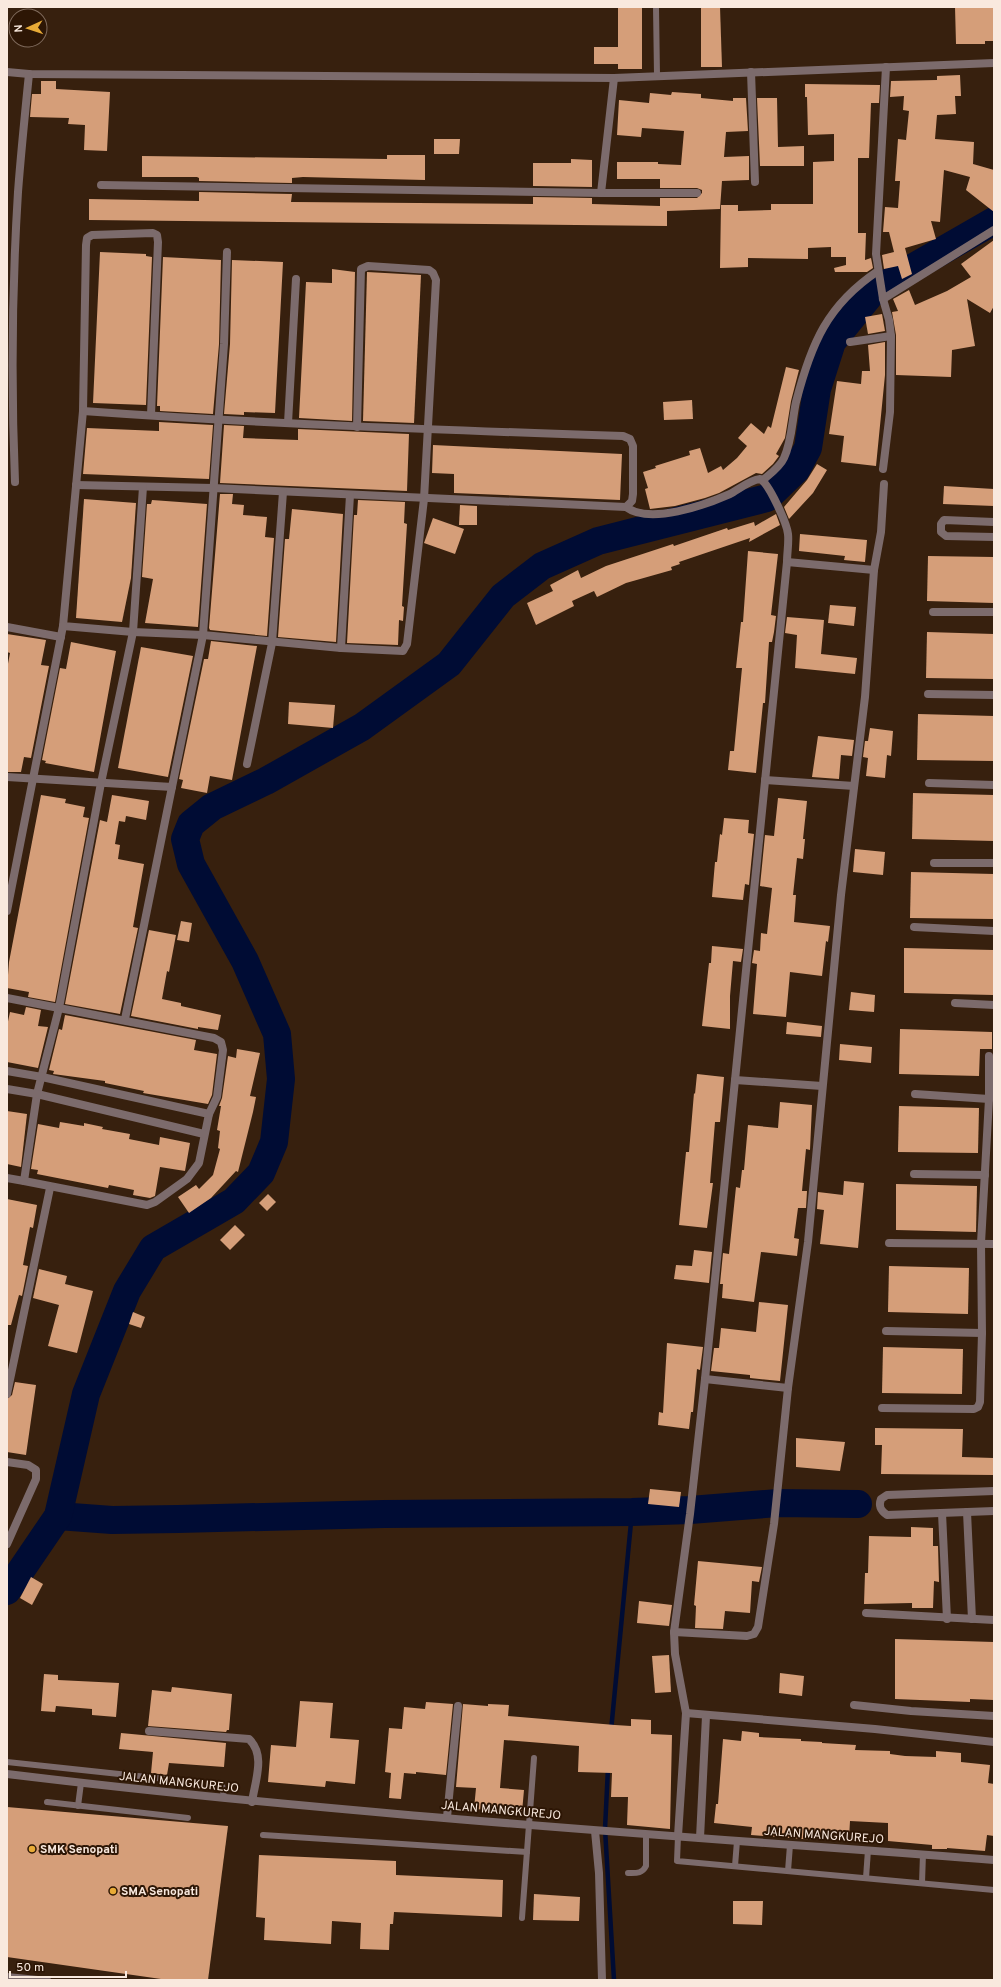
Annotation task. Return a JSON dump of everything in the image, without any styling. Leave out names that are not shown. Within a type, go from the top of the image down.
[{"type":"street","points":[[7,72],[29,74],[614,78],[657,75],[994,63]]},
{"type":"street","points":[[883,469],[890,412],[891,336],[889,320],[882,296],[876,254],[886,67]]},
{"type":"street","points":[[751,72],[755,182]]},
{"type":"street","points":[[15,482],[10,331],[18,191],[29,74]]},
{"type":"street","points":[[601,193],[614,78]]},
{"type":"street","points":[[101,185],[601,193],[697,193]]},
{"type":"street","points":[[882,296],[994,230]]},
{"type":"street","points":[[7,912],[63,626],[83,410],[86,245],[88,238],[92,235],[153,233],[157,235],[158,242],[150,415]]},
{"type":"street","points":[[125,1020],[203,635],[224,344],[227,252]]},
{"type":"street","points":[[63,626],[133,632],[203,635],[272,643],[403,651],[406,648],[424,499],[436,280],[433,273],[429,270],[368,266],[361,269],[357,426]]},
{"type":"street","points":[[764,481],[784,459],[804,373],[813,346],[821,329],[847,295],[879,275]]},
{"type":"street","points":[[288,423],[296,279]]},
{"type":"street","points":[[850,342],[891,336]]},
{"type":"street","points":[[83,410],[218,420],[427,430],[627,437],[630,439],[633,446],[632,501],[626,507]]},
{"type":"street","points":[[76,485],[213,488],[424,499],[626,507],[632,512],[640,514],[683,510],[729,494],[757,480],[764,481]]},
{"type":"street","points":[[678,1836],[686,1713],[675,1654],[674,1632],[690,1514],[705,1379],[787,562],[788,534],[776,504],[764,481]]},
{"type":"street","points":[[674,1632],[747,1636],[754,1634],[758,1627],[774,1524],[788,1388],[808,1242],[822,1086],[865,697],[874,570],[881,532],[884,484]]},
{"type":"street","points":[[24,1181],[37,1094],[59,1008],[101,783],[133,632],[143,487]]},
{"type":"street","points":[[247,764],[272,643],[283,492]]},
{"type":"street","points":[[341,648],[350,495]]},
{"type":"street","points":[[994,522],[944,520],[941,532],[946,536],[994,538]]},
{"type":"street","points":[[787,562],[874,570]]},
{"type":"street","points":[[933,612],[994,612]]},
{"type":"street","points":[[7,627],[61,637]]},
{"type":"street","points":[[928,694],[994,695]]},
{"type":"street","points":[[7,777],[172,787]]},
{"type":"street","points":[[765,780],[854,786]]},
{"type":"street","points":[[929,783],[994,785]]},
{"type":"street","points":[[934,863],[994,863]]},
{"type":"street","points":[[914,927],[994,931]]},
{"type":"street","points":[[7,998],[214,1038],[221,1042],[223,1050],[217,1097],[209,1114],[204,1134],[202,1152],[196,1168],[187,1179],[151,1204],[137,1204],[50,1188],[7,1178]]},
{"type":"street","points":[[955,1003],[994,1005]]},
{"type":"street","points":[[882,1408],[974,1409],[978,1407],[980,1402],[982,1333],[981,1243],[989,1099],[989,1056]]},
{"type":"street","points":[[7,1071],[42,1077],[209,1114]]},
{"type":"street","points":[[735,1080],[822,1086]]},
{"type":"street","points":[[7,1089],[37,1094],[204,1134]]},
{"type":"street","points":[[915,1094],[989,1099]]},
{"type":"street","points":[[914,1174],[985,1175]]},
{"type":"street","points":[[7,1394],[50,1188]]},
{"type":"street","points":[[888,1243],[994,1244]]},
{"type":"street","points":[[886,1331],[982,1333]]},
{"type":"street","points":[[705,1379],[788,1388]]},
{"type":"street","points":[[7,1462],[32,1467],[36,1470],[37,1474],[7,1544]]},
{"type":"street","points":[[994,1491],[887,1495],[880,1502],[882,1512],[887,1514],[994,1511]]},
{"type":"street","points":[[967,1512],[972,1619]]},
{"type":"street","points":[[942,1513],[947,1619]]},
{"type":"street","points":[[866,1613],[947,1619],[994,1620]]},
{"type":"street","points":[[854,1705],[911,1711],[994,1716]]},
{"type":"street","points":[[447,1817],[458,1706]]},
{"type":"street","points":[[686,1713],[994,1742]]},
{"type":"street","points":[[700,1838],[706,1716]]},
{"type":"street","points":[[149,1731],[249,1739],[257,1750],[259,1759],[252,1802]]},
{"type":"street","name":"JALAN MANGKUREJO","points":[[7,1774],[81,1784],[252,1802],[447,1817],[620,1833],[994,1860]]},
{"type":"street","points":[[599,1831],[602,1980]]},
{"type":"lane","points":[[656,7],[657,75]]},
{"type":"lane","points":[[522,1918],[534,1758]]},
{"type":"lane","points":[[7,1762],[222,1785],[224,1798]]},
{"type":"lane","points":[[62,1781],[64,1768]]},
{"type":"lane","points":[[139,1790],[140,1776]]},
{"type":"lane","points":[[78,1806],[81,1784]]},
{"type":"lane","points":[[47,1802],[188,1818]]},
{"type":"lane","points":[[628,1873],[638,1873],[644,1871],[646,1866],[646,1834]]},
{"type":"lane","points":[[263,1835],[527,1852]]},
{"type":"lane","points":[[678,1836],[677,1861],[994,1890]]},
{"type":"lane","points":[[735,1866],[737,1841]]},
{"type":"lane","points":[[788,1871],[790,1845]]},
{"type":"lane","points":[[866,1878],[868,1850]]},
{"type":"lane","points":[[922,1883],[923,1854]]},
{"type":"lane","points":[[7,1976],[48,1980]]},
{"type":"building","points":[[618,7],[642,7],[642,69],[618,69],[618,64],[594,64],[594,47],[618,47]]},
{"type":"building","points":[[701,7],[720,7],[722,67],[701,67]]},
{"type":"building","points":[[955,7],[994,7],[994,41],[985,41],[985,44],[956,44]]},
{"type":"building","points":[[960,75],[961,96],[955,96],[956,114],[937,115],[935,139],[974,142],[973,164],[994,170],[994,212],[966,190],[970,177],[944,170],[940,222],[931,221],[936,239],[905,248],[912,274],[902,279],[898,266],[884,269],[882,255],[894,252],[889,232],[883,232],[885,207],[898,208],[900,181],[895,181],[898,139],[906,140],[909,111],[903,110],[904,96],[890,97],[891,81],[937,80],[937,76]]},
{"type":"building","points":[[41,81],[56,81],[56,89],[110,92],[107,151],[84,150],[85,125],[68,124],[69,118],[30,117],[32,94],[41,94]]},
{"type":"building","points":[[805,84],[880,85],[879,103],[871,103],[869,158],[858,158],[858,233],[866,233],[865,260],[871,258],[873,268],[867,272],[835,272],[834,268],[846,265],[846,257],[831,257],[831,247],[808,248],[808,259],[748,258],[748,267],[720,268],[721,205],[738,205],[738,211],[771,210],[771,204],[813,204],[813,162],[834,161],[834,134],[808,135],[807,97],[805,97]]},
{"type":"building","points":[[672,92],[701,94],[701,98],[733,101],[733,98],[746,98],[748,131],[726,132],[724,157],[749,156],[749,180],[722,181],[720,209],[667,211],[667,226],[89,220],[89,199],[199,201],[199,192],[292,194],[291,202],[533,204],[533,197],[592,198],[592,204],[660,206],[660,198],[697,198],[702,193],[702,190],[697,188],[660,188],[660,179],[617,179],[617,162],[658,162],[658,164],[681,165],[684,131],[642,128],[641,137],[617,135],[619,100],[649,103],[650,93],[671,95]]},
{"type":"building","points":[[757,98],[777,98],[778,147],[804,146],[804,166],[760,166]]},
{"type":"building","points":[[434,139],[460,139],[459,154],[434,154]]},
{"type":"building","points":[[387,155],[425,155],[425,180],[303,177],[292,178],[292,183],[199,181],[199,178],[197,177],[142,177],[142,156],[387,159]]},
{"type":"building","points":[[571,159],[592,160],[592,187],[533,186],[533,163],[571,163]]},
{"type":"building","points":[[994,240],[994,306],[990,313],[967,299],[975,346],[952,350],[951,377],[896,375],[896,335],[892,312],[898,311],[893,299],[909,290],[915,305],[947,291],[971,277],[961,264]]},
{"type":"building","points":[[100,252],[146,254],[146,256],[152,257],[146,405],[93,403]]},
{"type":"building","points":[[163,257],[221,260],[219,344],[213,414],[160,411],[160,406],[157,406]]},
{"type":"building","points":[[232,260],[283,262],[275,413],[244,412],[244,415],[224,414],[230,344]]},
{"type":"building","points":[[332,269],[355,272],[352,421],[299,418],[306,282],[332,283]]},
{"type":"building","points":[[367,272],[421,275],[414,423],[363,421]]},
{"type":"building","points":[[882,314],[885,331],[868,334],[865,317]]},
{"type":"building","points":[[885,342],[885,375],[876,466],[841,462],[844,436],[829,434],[837,381],[861,384],[862,371],[870,371],[868,345]]},
{"type":"building","points":[[786,367],[799,370],[791,401],[785,438],[776,454],[779,456],[773,464],[762,474],[756,473],[719,493],[675,506],[650,509],[645,489],[648,488],[643,472],[656,468],[655,466],[690,455],[689,451],[700,448],[708,473],[721,466],[723,470],[737,458],[747,446],[738,438],[751,423],[764,434],[768,426],[771,428]]},
{"type":"building","points":[[692,400],[693,419],[664,420],[663,402]]},
{"type":"building","points":[[159,422],[213,425],[209,479],[83,474],[87,428],[159,431]]},
{"type":"building","points":[[224,425],[244,426],[243,438],[298,440],[298,429],[409,434],[407,491],[220,483]]},
{"type":"building","points":[[433,445],[622,454],[620,500],[454,493],[454,474],[432,473]]},
{"type":"building","points":[[817,464],[827,470],[813,493],[789,519],[784,507],[807,480]]},
{"type":"building","points":[[944,486],[994,489],[994,506],[943,504]]},
{"type":"building","points":[[220,494],[233,494],[232,504],[244,505],[243,515],[267,517],[265,537],[274,538],[267,636],[210,630],[209,628]]},
{"type":"building","points":[[84,499],[136,503],[131,578],[122,622],[76,618]]},
{"type":"building","points":[[152,500],[207,504],[198,627],[145,623],[153,579],[142,577],[147,504],[151,504]]},
{"type":"building","points":[[358,500],[405,502],[404,523],[407,524],[402,606],[404,607],[403,621],[399,620],[398,645],[347,643],[354,515],[357,515]]},
{"type":"building","points":[[460,505],[477,506],[477,525],[459,525]]},
{"type":"building","points":[[292,509],[343,514],[336,642],[278,637],[285,539],[289,539]]},
{"type":"building","points":[[776,514],[780,525],[749,542],[750,538],[679,562],[680,564],[671,567],[672,570],[626,583],[597,597],[594,591],[572,601],[574,606],[536,625],[527,603],[553,591],[550,585],[578,570],[581,578],[606,566],[673,544],[674,546],[727,528],[728,530],[754,522],[755,526]]},
{"type":"building","points":[[433,518],[464,529],[455,554],[424,543]]},
{"type":"building","points":[[800,534],[867,540],[865,562],[844,560],[845,556],[799,551]]},
{"type":"building","points":[[748,551],[778,554],[771,615],[776,616],[772,642],[769,642],[765,703],[763,703],[756,773],[728,770],[730,751],[734,751],[742,668],[736,668],[741,622],[743,622]]},
{"type":"building","points":[[928,556],[994,557],[994,603],[927,601]]},
{"type":"building","points":[[830,605],[856,607],[854,626],[828,623]]},
{"type":"building","points":[[787,617],[824,620],[821,654],[857,658],[855,674],[795,668],[797,635],[785,633]]},
{"type":"building","points":[[927,632],[994,634],[994,679],[926,678]]},
{"type":"building","points":[[7,634],[46,640],[41,665],[49,666],[31,758],[24,757],[21,772],[7,772],[7,669],[10,653],[7,652]]},
{"type":"building","points":[[211,641],[257,646],[232,780],[210,776],[207,793],[181,788],[183,780],[179,779],[204,659],[208,659]]},
{"type":"building","points":[[71,642],[116,651],[94,772],[45,763],[46,761],[42,760],[60,668],[66,669]]},
{"type":"building","points":[[141,647],[193,656],[168,777],[118,768]]},
{"type":"building","points":[[289,702],[335,705],[333,728],[288,724]]},
{"type":"building","points":[[918,714],[994,716],[994,761],[917,760]]},
{"type":"building","points":[[870,728],[893,731],[891,756],[887,755],[885,778],[866,776],[868,758],[863,757],[865,741],[868,741]]},
{"type":"building","points":[[818,736],[854,740],[852,756],[841,755],[839,779],[812,777]]},
{"type":"building","points":[[913,793],[994,795],[994,841],[912,839]]},
{"type":"building","points":[[41,795],[66,799],[65,803],[85,807],[83,817],[89,818],[55,1002],[28,997],[29,992],[7,988],[9,962]]},
{"type":"building","points":[[112,795],[149,801],[146,820],[126,816],[125,822],[119,821],[115,844],[120,845],[118,859],[144,864],[133,927],[138,928],[120,1014],[65,1004],[100,820],[107,822]]},
{"type":"building","points":[[778,798],[807,801],[803,839],[805,839],[803,859],[797,858],[793,895],[796,895],[794,922],[830,926],[828,942],[826,941],[822,976],[790,972],[786,1017],[753,1014],[757,964],[752,963],[754,950],[760,951],[761,933],[767,934],[772,888],[760,886],[765,835],[774,836]]},
{"type":"building","points":[[724,818],[749,820],[748,833],[754,834],[749,885],[745,884],[743,900],[712,897],[715,862],[717,862],[720,834],[722,835]]},
{"type":"building","points":[[855,849],[885,852],[883,875],[853,872]]},
{"type":"building","points":[[911,872],[994,874],[994,919],[910,918]]},
{"type":"building","points":[[181,921],[192,923],[189,942],[177,940]]},
{"type":"building","points":[[149,930],[176,935],[162,999],[181,1003],[181,1006],[221,1015],[218,1030],[198,1027],[198,1029],[131,1016]]},
{"type":"building","points":[[712,946],[743,949],[741,962],[733,961],[730,996],[730,1029],[702,1026]]},
{"type":"building","points":[[904,948],[994,950],[994,995],[904,993]]},
{"type":"building","points":[[851,992],[875,995],[874,1012],[849,1010]]},
{"type":"building","points":[[26,1007],[41,1010],[38,1026],[48,1027],[38,1068],[7,1062],[7,1026],[10,1012],[24,1015]]},
{"type":"building","points":[[65,1015],[196,1040],[194,1050],[217,1054],[212,1095],[208,1104],[143,1093],[144,1091],[105,1083],[105,1081],[53,1074],[54,1071],[49,1070],[59,1029],[62,1030]]},
{"type":"building","points":[[787,1022],[822,1026],[821,1037],[786,1034]]},
{"type":"building","points":[[900,1029],[992,1032],[992,1049],[980,1049],[979,1076],[899,1074]]},
{"type":"building","points":[[840,1044],[872,1047],[871,1063],[839,1060]]},
{"type":"building","points":[[237,1049],[260,1053],[250,1096],[256,1097],[238,1172],[236,1171],[211,1198],[189,1213],[178,1197],[196,1185],[199,1189],[213,1175],[220,1149],[218,1148],[220,1131],[217,1130],[221,1106],[219,1106],[222,1098],[228,1056],[236,1058]]},
{"type":"building","points":[[697,1074],[724,1077],[720,1122],[715,1122],[710,1183],[713,1183],[707,1228],[679,1225],[686,1152],[689,1152]]},
{"type":"building","points":[[780,1102],[812,1105],[810,1150],[806,1149],[802,1191],[807,1191],[806,1208],[798,1208],[794,1238],[799,1239],[797,1256],[761,1252],[754,1302],[722,1298],[723,1284],[720,1284],[723,1253],[729,1254],[736,1187],[740,1188],[742,1170],[744,1170],[748,1125],[778,1128]]},
{"type":"building","points":[[899,1106],[979,1108],[978,1153],[898,1152]]},
{"type":"building","points":[[7,1111],[27,1114],[21,1167],[7,1164]]},
{"type":"building","points":[[60,1122],[84,1126],[84,1123],[103,1127],[102,1129],[130,1134],[129,1139],[159,1145],[160,1137],[190,1143],[185,1171],[160,1167],[155,1196],[150,1198],[133,1195],[134,1190],[109,1185],[108,1188],[37,1174],[38,1170],[31,1169],[38,1124],[59,1128]]},
{"type":"building","points":[[844,1181],[864,1183],[858,1248],[820,1244],[824,1210],[817,1209],[818,1192],[843,1195]]},
{"type":"building","points":[[896,1184],[977,1186],[976,1232],[896,1230]]},
{"type":"building","points":[[268,1194],[276,1202],[267,1211],[259,1203]]},
{"type":"building","points":[[7,1199],[37,1205],[33,1228],[30,1227],[23,1265],[28,1266],[22,1296],[19,1295],[11,1325],[7,1325]]},
{"type":"building","points":[[235,1225],[245,1235],[230,1250],[220,1240]]},
{"type":"building","points":[[694,1250],[712,1252],[709,1283],[674,1279],[676,1265],[692,1266]]},
{"type":"building","points":[[889,1266],[969,1268],[968,1314],[888,1312]]},
{"type":"building","points":[[39,1269],[67,1276],[65,1284],[93,1291],[77,1353],[48,1346],[59,1305],[33,1298]]},
{"type":"building","points":[[759,1302],[788,1305],[780,1381],[750,1378],[750,1375],[711,1371],[714,1348],[719,1348],[721,1328],[756,1332]]},
{"type":"building","points":[[133,1312],[145,1317],[141,1328],[129,1324]]},
{"type":"building","points":[[667,1343],[703,1347],[700,1370],[697,1369],[693,1412],[691,1412],[689,1429],[658,1425],[659,1412],[663,1413]]},
{"type":"building","points":[[883,1347],[963,1349],[962,1394],[882,1393]]},
{"type":"building","points":[[15,1382],[36,1385],[26,1455],[7,1452],[7,1399],[12,1395]]},
{"type":"building","points":[[875,1428],[963,1429],[962,1457],[994,1458],[994,1475],[881,1474],[882,1445],[875,1445]]},
{"type":"building","points":[[796,1438],[845,1442],[840,1471],[796,1467]]},
{"type":"building","points":[[650,1489],[681,1492],[679,1507],[648,1504]]},
{"type":"building","points":[[911,1527],[933,1528],[933,1546],[938,1546],[939,1582],[934,1581],[933,1608],[912,1608],[912,1603],[864,1604],[865,1573],[868,1573],[869,1536],[911,1537]]},
{"type":"building","points":[[698,1561],[762,1567],[759,1582],[752,1581],[750,1613],[725,1611],[723,1629],[695,1628],[696,1606],[694,1605]]},
{"type":"building","points":[[31,1577],[43,1584],[32,1605],[20,1598]]},
{"type":"building","points":[[639,1601],[672,1605],[669,1626],[637,1623]]},
{"type":"building","points":[[895,1639],[994,1642],[994,1700],[970,1699],[970,1702],[895,1699]]},
{"type":"building","points":[[669,1655],[671,1692],[655,1693],[652,1656]]},
{"type":"building","points":[[780,1673],[804,1676],[802,1696],[779,1693]]},
{"type":"building","points":[[44,1674],[58,1675],[58,1680],[119,1683],[116,1717],[92,1715],[92,1709],[56,1706],[55,1712],[41,1711]]},
{"type":"building","points":[[172,1687],[232,1694],[229,1730],[226,1732],[148,1726],[152,1690],[171,1692]]},
{"type":"building","points":[[300,1701],[333,1703],[330,1738],[359,1740],[355,1784],[326,1781],[325,1787],[268,1782],[271,1745],[296,1747]]},
{"type":"building","points":[[426,1702],[453,1704],[446,1775],[416,1772],[416,1774],[404,1773],[401,1799],[389,1798],[391,1773],[385,1772],[389,1728],[402,1729],[404,1707],[425,1709]]},
{"type":"building","points":[[463,1704],[488,1706],[488,1704],[509,1705],[508,1716],[631,1726],[631,1719],[651,1720],[651,1734],[672,1735],[670,1829],[627,1825],[628,1797],[611,1797],[612,1773],[578,1772],[579,1746],[504,1740],[500,1788],[524,1790],[522,1812],[474,1809],[476,1788],[456,1787]]},
{"type":"building","points":[[742,1731],[759,1733],[759,1737],[801,1739],[801,1741],[856,1745],[855,1750],[890,1751],[890,1754],[905,1756],[936,1757],[936,1751],[961,1753],[961,1762],[990,1765],[988,1783],[994,1784],[994,1836],[987,1835],[985,1851],[947,1848],[932,1849],[932,1845],[888,1841],[888,1823],[850,1821],[849,1838],[816,1837],[815,1840],[751,1835],[752,1827],[714,1823],[716,1804],[718,1804],[723,1739],[741,1741]]},
{"type":"building","points":[[121,1733],[226,1743],[224,1767],[169,1763],[167,1775],[151,1773],[153,1752],[119,1749]]},
{"type":"building","name":"SMA Senopati","points":[[7,1807],[228,1826],[208,1980],[168,1980],[7,1957]]},
{"type":"building","points":[[259,1855],[396,1861],[396,1875],[503,1880],[502,1917],[394,1912],[393,1924],[390,1924],[389,1950],[360,1949],[361,1923],[332,1921],[331,1944],[264,1940],[265,1918],[256,1917]]},
{"type":"building","points":[[534,1894],[580,1897],[579,1921],[533,1920]]},
{"type":"building","points":[[733,1901],[763,1901],[762,1925],[733,1924]]},
{"type":"waterway","points":[[7,1591],[58,1516],[86,1394],[127,1291],[153,1248],[234,1201],[261,1173],[274,1142],[281,1079],[277,1034],[245,961],[191,864],[185,839],[191,824],[212,807],[266,781],[362,727],[449,664],[503,596],[542,566],[598,541],[767,498],[796,470],[808,448],[817,389],[832,342],[871,294],[905,272],[994,221]]},
{"type":"waterway","points":[[58,1516],[112,1520],[384,1514],[632,1512],[690,1510],[778,1503],[858,1504]]},
{"type":"waterway","points":[[611,1731],[632,1512]]},
{"type":"waterway","points":[[608,1768],[605,1829],[614,1980]]},
{"type":"place","name":"SMK Senopati","points":[[32,1849]]},
{"type":"place","name":"SMA Senopati","points":[[113,1891]]}]
